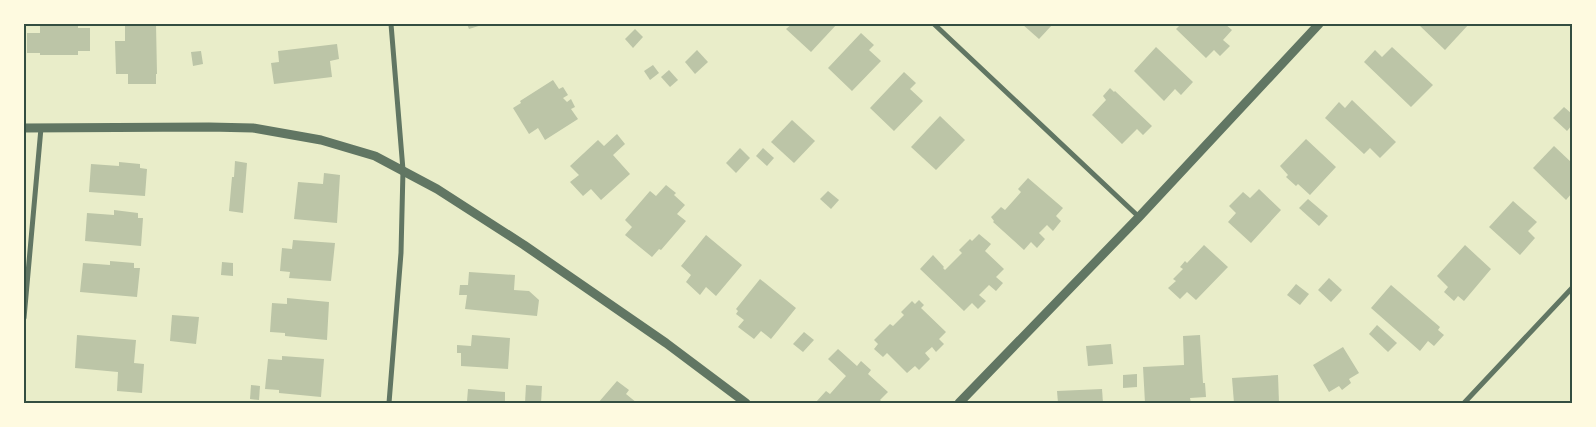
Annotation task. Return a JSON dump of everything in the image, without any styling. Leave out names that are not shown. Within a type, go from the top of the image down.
[{"type":"street","points":[[388,403],[401,253],[403,170],[391,24]]},
{"type":"street","points":[[934,24],[1139,217]]},
{"type":"street","points":[[959,403],[1139,217],[1319,24]]},
{"type":"street","points":[[24,128],[253,128],[295,134],[375,156],[437,189],[524,244],[658,338],[746,403]]},
{"type":"street","points":[[24,318],[41,128]]},
{"type":"street","points":[[1464,403],[1572,288]]},
{"type":"building","points":[[40,24],[78,24],[78,28],[90,28],[90,51],[78,51],[78,55],[27,53],[27,33],[40,33]]},
{"type":"building","points":[[125,24],[156,24],[156,84],[128,84],[128,74],[116,74],[115,41],[125,41]]},
{"type":"building","points":[[467,24],[485,24],[469,29]]},
{"type":"building","points":[[792,24],[837,24],[811,52],[786,29]]},
{"type":"building","points":[[1022,24],[1053,24],[1039,39]]},
{"type":"building","points":[[1181,24],[1225,24],[1232,30],[1223,40],[1230,46],[1220,56],[1214,50],[1206,58],[1176,29]]},
{"type":"building","points":[[1418,24],[1469,24],[1445,50]]},
{"type":"building","points":[[635,29],[643,37],[633,48],[625,39]]},
{"type":"building","points":[[861,33],[874,45],[869,50],[881,61],[852,91],[828,68]]},
{"type":"building","points":[[337,44],[339,59],[330,61],[332,77],[274,84],[271,63],[279,62],[278,51]]},
{"type":"building","points":[[1156,47],[1193,82],[1181,95],[1175,89],[1164,101],[1134,71]]},
{"type":"building","points":[[1392,47],[1433,85],[1411,107],[1364,62],[1375,50],[1382,57]]},
{"type":"building","points":[[697,50],[708,62],[695,74],[685,62]]},
{"type":"building","points":[[201,51],[203,64],[193,66],[191,52]]},
{"type":"building","points":[[653,65],[659,73],[650,80],[644,71]]},
{"type":"building","points":[[669,70],[678,80],[670,87],[661,77]]},
{"type":"building","points":[[904,72],[916,83],[910,89],[923,101],[894,131],[870,108]]},
{"type":"building","points":[[553,80],[559,89],[563,87],[568,95],[563,98],[567,102],[571,99],[575,107],[571,109],[578,119],[545,140],[538,128],[529,134],[513,108],[521,103],[520,101]]},
{"type":"building","points":[[1110,88],[1152,126],[1143,135],[1137,129],[1122,144],[1092,115],[1106,100],[1103,96]]},
{"type":"building","points":[[1352,100],[1396,142],[1380,158],[1370,148],[1364,154],[1325,118],[1339,102],[1345,108]]},
{"type":"building","points":[[1564,107],[1572,114],[1572,125],[1567,131],[1553,118]]},
{"type":"building","points":[[940,116],[965,140],[936,170],[911,147]]},
{"type":"building","points":[[792,120],[815,141],[794,163],[771,142]]},
{"type":"building","points":[[617,134],[625,144],[613,155],[630,174],[601,200],[591,189],[583,196],[570,182],[579,175],[570,166],[598,140],[604,146]]},
{"type":"building","points":[[1306,139],[1336,167],[1310,195],[1298,184],[1296,186],[1286,177],[1288,175],[1280,166]]},
{"type":"building","points":[[1554,146],[1572,163],[1572,193],[1566,200],[1533,168]]},
{"type":"building","points":[[740,148],[750,158],[736,173],[726,163]]},
{"type":"building","points":[[763,148],[774,158],[767,166],[756,156]]},
{"type":"building","points":[[235,161],[247,163],[243,213],[229,211]]},
{"type":"building","points":[[119,162],[140,164],[140,168],[147,169],[145,196],[89,192],[91,164],[119,166]]},
{"type":"building","points":[[324,173],[340,175],[337,223],[294,219],[298,182],[323,184]]},
{"type":"building","points":[[1028,178],[1063,208],[1056,216],[1061,221],[1053,231],[1047,225],[1039,233],[1045,239],[1037,248],[1031,242],[1024,250],[993,222],[991,217],[1001,207],[1005,210],[1021,192],[1018,189]]},
{"type":"building","points":[[666,185],[676,193],[674,195],[685,205],[677,214],[686,221],[661,250],[659,249],[652,257],[625,235],[632,227],[625,220],[650,191],[656,196]]},
{"type":"building","points":[[1259,189],[1281,210],[1251,243],[1228,222],[1236,213],[1229,206],[1243,192],[1250,198]]},
{"type":"building","points":[[828,191],[839,200],[831,209],[820,199]]},
{"type":"building","points":[[1308,199],[1328,216],[1319,226],[1299,208]]},
{"type":"building","points":[[1513,201],[1537,222],[1528,231],[1535,238],[1520,255],[1489,227]]},
{"type":"building","points":[[114,210],[138,213],[138,218],[143,218],[141,246],[85,241],[87,213],[114,215]]},
{"type":"building","points":[[979,234],[991,244],[985,251],[1004,269],[996,277],[1003,283],[996,291],[989,285],[979,295],[986,301],[978,309],[972,303],[964,311],[920,269],[933,255],[945,270],[962,253],[959,250],[970,239],[972,241]]},
{"type":"building","points":[[706,235],[742,265],[716,296],[706,287],[700,295],[686,282],[691,275],[681,266]]},
{"type":"building","points":[[293,240],[335,243],[331,281],[289,278],[290,272],[280,271],[282,248],[292,249]]},
{"type":"building","points":[[1204,245],[1228,267],[1196,300],[1187,292],[1180,299],[1168,288],[1176,281],[1173,279],[1183,269],[1180,267],[1185,261],[1187,263]]},
{"type":"building","points":[[1465,245],[1491,269],[1464,301],[1458,296],[1454,301],[1444,292],[1448,287],[1437,276]]},
{"type":"building","points":[[110,261],[134,263],[134,268],[140,268],[137,297],[80,292],[83,263],[110,265]]},
{"type":"building","points":[[222,262],[233,263],[233,276],[221,275]]},
{"type":"building","points":[[469,272],[515,275],[514,290],[529,291],[539,300],[537,316],[465,309],[467,295],[459,295],[460,285],[468,285]]},
{"type":"building","points":[[1329,278],[1342,290],[1331,302],[1318,290]]},
{"type":"building","points":[[760,279],[796,308],[771,339],[761,331],[754,339],[738,327],[744,320],[736,314],[738,311],[736,309]]},
{"type":"building","points":[[1296,284],[1309,294],[1300,305],[1287,295]]},
{"type":"building","points":[[1391,285],[1440,327],[1438,330],[1444,335],[1434,346],[1428,341],[1420,351],[1371,308]]},
{"type":"building","points":[[287,298],[329,302],[327,340],[285,336],[285,333],[270,332],[272,303],[287,304]]},
{"type":"building","points":[[919,300],[924,305],[921,308],[946,332],[939,339],[944,344],[936,352],[932,347],[925,353],[930,359],[919,370],[915,366],[907,373],[887,353],[883,357],[874,349],[878,344],[874,340],[890,324],[893,326],[904,315],[901,312],[912,301],[915,304]]},
{"type":"building","points":[[172,315],[199,317],[196,344],[170,341]]},
{"type":"building","points":[[1377,325],[1397,343],[1388,352],[1369,334]]},
{"type":"building","points":[[804,332],[814,340],[803,352],[793,344]]},
{"type":"building","points":[[77,335],[136,340],[134,363],[144,364],[142,393],[117,391],[118,372],[75,368]]},
{"type":"building","points":[[472,335],[510,338],[508,369],[461,366],[461,353],[457,353],[457,345],[471,346]]},
{"type":"building","points":[[1200,335],[1203,383],[1205,383],[1206,397],[1190,398],[1191,403],[1145,403],[1143,367],[1184,365],[1183,336]]},
{"type":"building","points":[[1111,344],[1113,364],[1088,366],[1086,346]]},
{"type":"building","points":[[1343,347],[1359,373],[1349,379],[1351,383],[1342,390],[1339,386],[1329,392],[1313,365]]},
{"type":"building","points":[[838,349],[857,366],[861,361],[871,370],[868,374],[888,392],[880,400],[883,403],[816,402],[826,391],[830,394],[846,376],[828,359]]},
{"type":"building","points":[[282,356],[324,359],[321,397],[279,393],[279,390],[265,389],[268,359],[282,360]]},
{"type":"building","points":[[1137,374],[1137,387],[1123,388],[1123,375]]},
{"type":"building","points":[[1278,375],[1279,403],[1234,403],[1232,378]]},
{"type":"building","points":[[617,381],[629,390],[626,394],[637,403],[598,403]]},
{"type":"building","points":[[251,385],[260,386],[259,400],[250,399]]},
{"type":"building","points":[[526,385],[542,386],[541,403],[525,403]]},
{"type":"building","points":[[468,389],[505,392],[505,403],[458,403],[458,401],[467,401]]},
{"type":"building","points":[[1102,389],[1103,403],[1058,403],[1057,391]]}]
